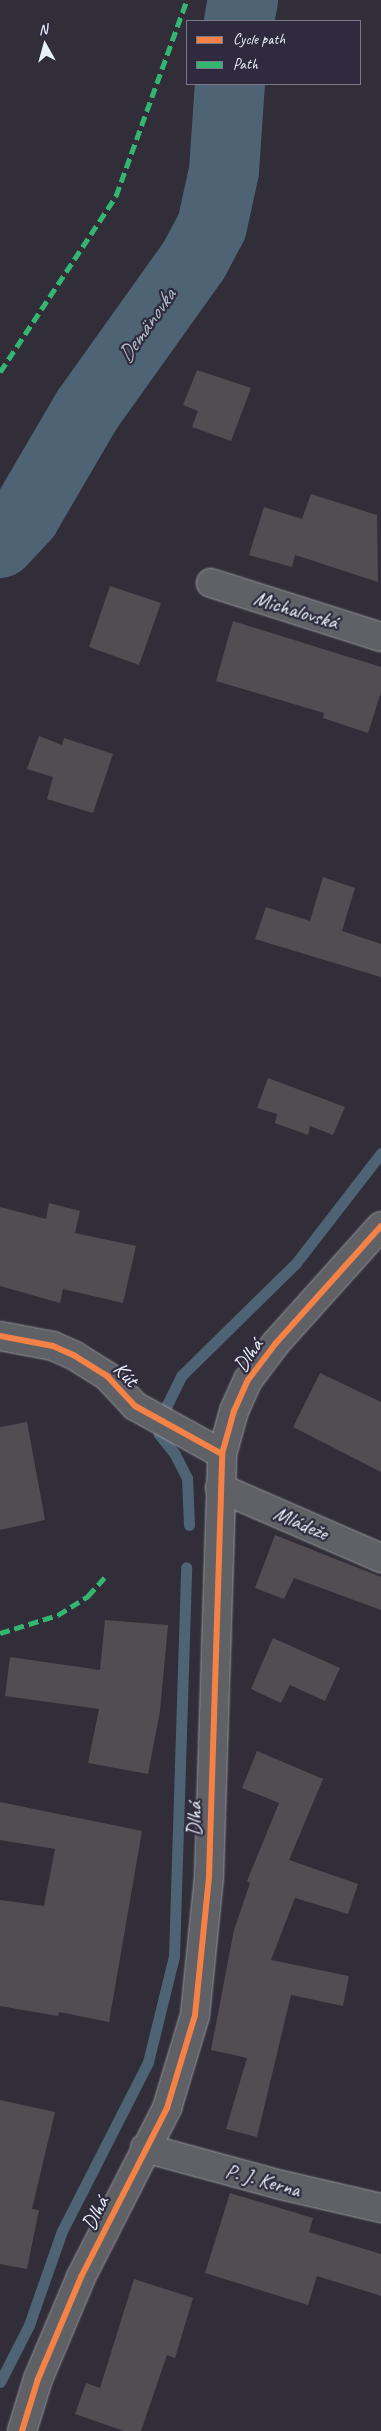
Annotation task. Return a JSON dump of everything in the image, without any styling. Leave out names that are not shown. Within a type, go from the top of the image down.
[{"type":"street","name":"Michalovská","points":[[211,583],[381,637]]},
{"type":"street","name":"Dlhá","points":[[22,2431],[44,2363],[81,2277],[177,2082],[201,1974],[209,1876],[220,1488],[222,1454],[234,1411],[248,1380],[276,1343],[381,1226]]},
{"type":"street","name":"Kút","points":[[0,1336],[53,1346],[75,1356],[95,1367],[135,1406],[222,1454]]},
{"type":"street","name":"Mládeže","points":[[220,1488],[381,1558]]},
{"type":"street","name":"P. J. Kerna","points":[[146,2148],[281,2185],[381,2208]]},
{"type":"building","points":[[197,370],[251,388],[231,441],[192,427],[198,411],[183,405]]},
{"type":"building","points":[[311,494],[377,515],[378,582],[295,555],[292,567],[249,555],[264,507],[302,519]]},
{"type":"building","points":[[110,586],[161,603],[139,665],[89,647]]},
{"type":"building","points":[[233,621],[381,667],[381,692],[368,733],[323,718],[324,713],[216,681]]},
{"type":"building","points":[[39,736],[62,745],[64,738],[113,754],[93,813],[47,799],[53,777],[27,769]]},
{"type":"building","points":[[323,877],[355,888],[342,931],[381,944],[381,977],[255,939],[266,907],[310,921]]},
{"type":"building","points":[[268,1078],[345,1107],[333,1135],[310,1126],[308,1135],[275,1123],[277,1114],[257,1108]]},
{"type":"building","points":[[49,1203],[80,1211],[75,1233],[136,1246],[123,1303],[63,1289],[60,1303],[0,1286],[0,1207],[46,1219]]},
{"type":"building","points":[[320,1373],[381,1402],[381,1472],[293,1427]]},
{"type":"building","points":[[27,1422],[45,1520],[0,1530],[0,1427]]},
{"type":"building","points":[[275,1535],[381,1577],[381,1610],[294,1578],[284,1599],[255,1588]]},
{"type":"building","points":[[105,1620],[168,1625],[160,1711],[148,1774],[88,1763],[99,1709],[5,1696],[10,1657],[100,1670]]},
{"type":"building","points":[[273,1638],[340,1668],[325,1701],[290,1685],[281,1703],[251,1689]]},
{"type":"building","points":[[257,1751],[323,1779],[289,1860],[358,1884],[348,1914],[295,1898],[271,1960],[349,1976],[343,2006],[291,1995],[257,2137],[226,2129],[247,2058],[211,2050],[234,1930],[250,1883],[247,1881],[279,1803],[242,1788]]},
{"type":"building","points":[[0,1802],[142,1831],[109,2022],[59,2012],[58,2016],[0,2006],[0,1900],[44,1906],[55,1849],[0,1840]]},
{"type":"building","points":[[0,2100],[55,2112],[32,2209],[39,2210],[27,2269],[0,2264]]},
{"type":"building","points":[[230,2193],[313,2218],[309,2232],[381,2254],[381,2296],[317,2276],[308,2305],[205,2273]]},
{"type":"building","points":[[134,2279],[193,2298],[175,2358],[167,2355],[141,2431],[124,2431],[75,2414],[86,2383],[100,2388]]},
{"type":"waterway","name":"Demänovka","points":[[239,20],[243,0]]},
{"type":"waterway","name":"Demänovka","points":[[0,543],[25,516],[87,410],[194,260],[212,226],[224,171],[230,85]]},
{"type":"waterway","points":[[189,1525],[187,1478],[175,1454],[159,1434],[167,1405],[181,1376],[296,1263],[381,1153]]},
{"type":"waterway","points":[[0,2382],[29,2325],[62,2231],[148,2062],[174,1956],[186,1567]]},
{"type":"marked path","points":[[0,372],[116,196],[187,0]]},
{"type":"marked path","points":[[0,1633],[58,1615],[88,1596],[106,1576]]},
{"type":"cycle path","points":[[22,2431],[38,2379],[81,2277],[167,2108],[195,2015],[209,1876],[222,1454],[234,1411],[248,1380],[276,1343],[381,1226]]},
{"type":"cycle path","points":[[0,1336],[53,1346],[75,1356],[108,1377],[135,1406],[222,1454]]}]
